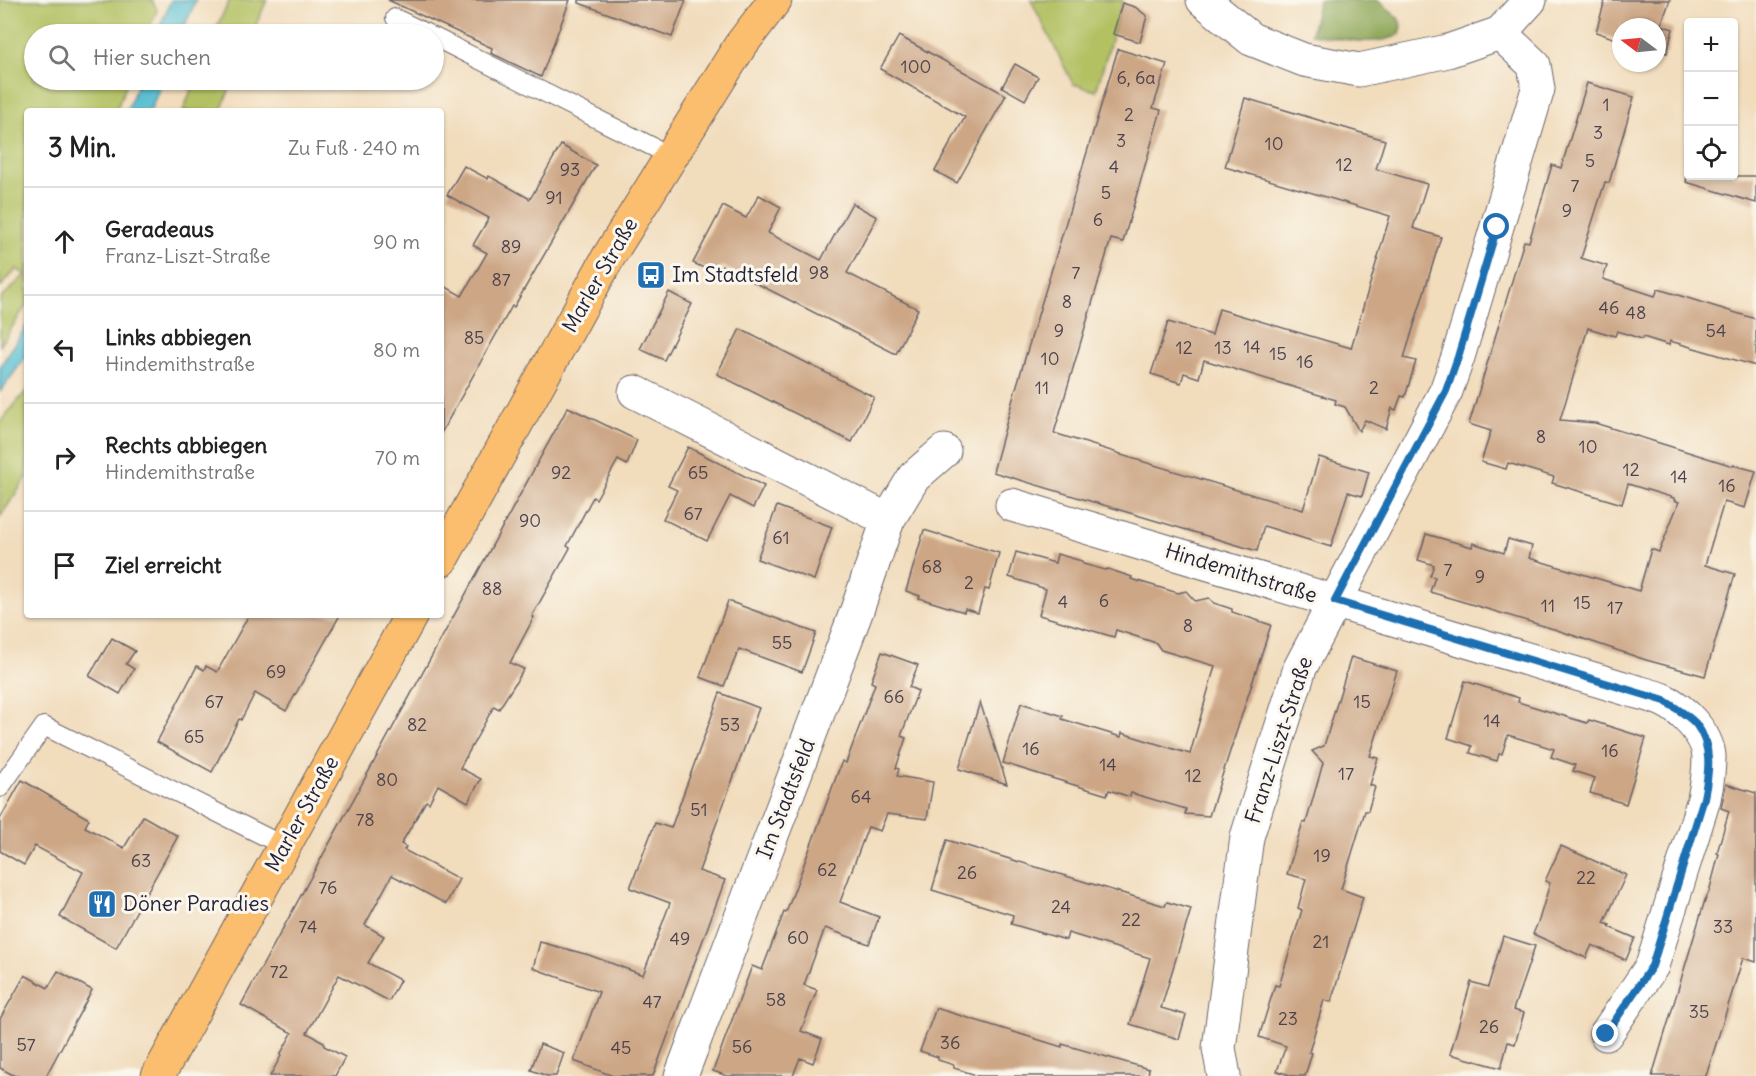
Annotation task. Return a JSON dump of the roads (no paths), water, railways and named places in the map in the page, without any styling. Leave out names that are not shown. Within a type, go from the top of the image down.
[{"type":"main road","name":"Marler Straße","points":[[444,555],[585,297],[740,46],[775,0]]},
{"type":"main road","name":"Marler Straße","points":[[158,1076],[409,618]]},
{"type":"street","points":[[1203,0],[1251,39],[1304,60],[1359,70],[1448,51],[1500,33],[1530,0]]},
{"type":"street","name":"Franz-Liszt-Straße","points":[[1224,1076],[1219,1048],[1247,837],[1299,668],[1446,391],[1535,101],[1538,89],[1534,65],[1500,33]]},
{"type":"street","points":[[635,392],[888,520]]},
{"type":"street","name":"Im Stadtsfeld","points":[[681,1076],[857,610],[888,520],[914,477],[944,451]]},
{"type":"street","name":"Hindemithstraße","points":[[1012,505],[1665,701],[1695,724],[1709,754],[1704,798],[1652,966],[1606,1034]]},
{"type":"lane","points":[[395,18],[407,24]]},
{"type":"lane","points":[[444,42],[671,156]]},
{"type":"lane","points":[[0,788],[44,726],[284,846]]},
{"type":"water","points":[[171,0],[196,0],[185,24],[161,24]]},
{"type":"water","points":[[135,90],[159,90],[151,108],[128,108]]},
{"type":"water","points":[[24,330],[24,359],[0,392],[0,367]]},
{"type":"place","name":"Im Stadtsfeld","points":[[651,275]]},
{"type":"place","name":"Döner Paradies","points":[[102,904]]}]
